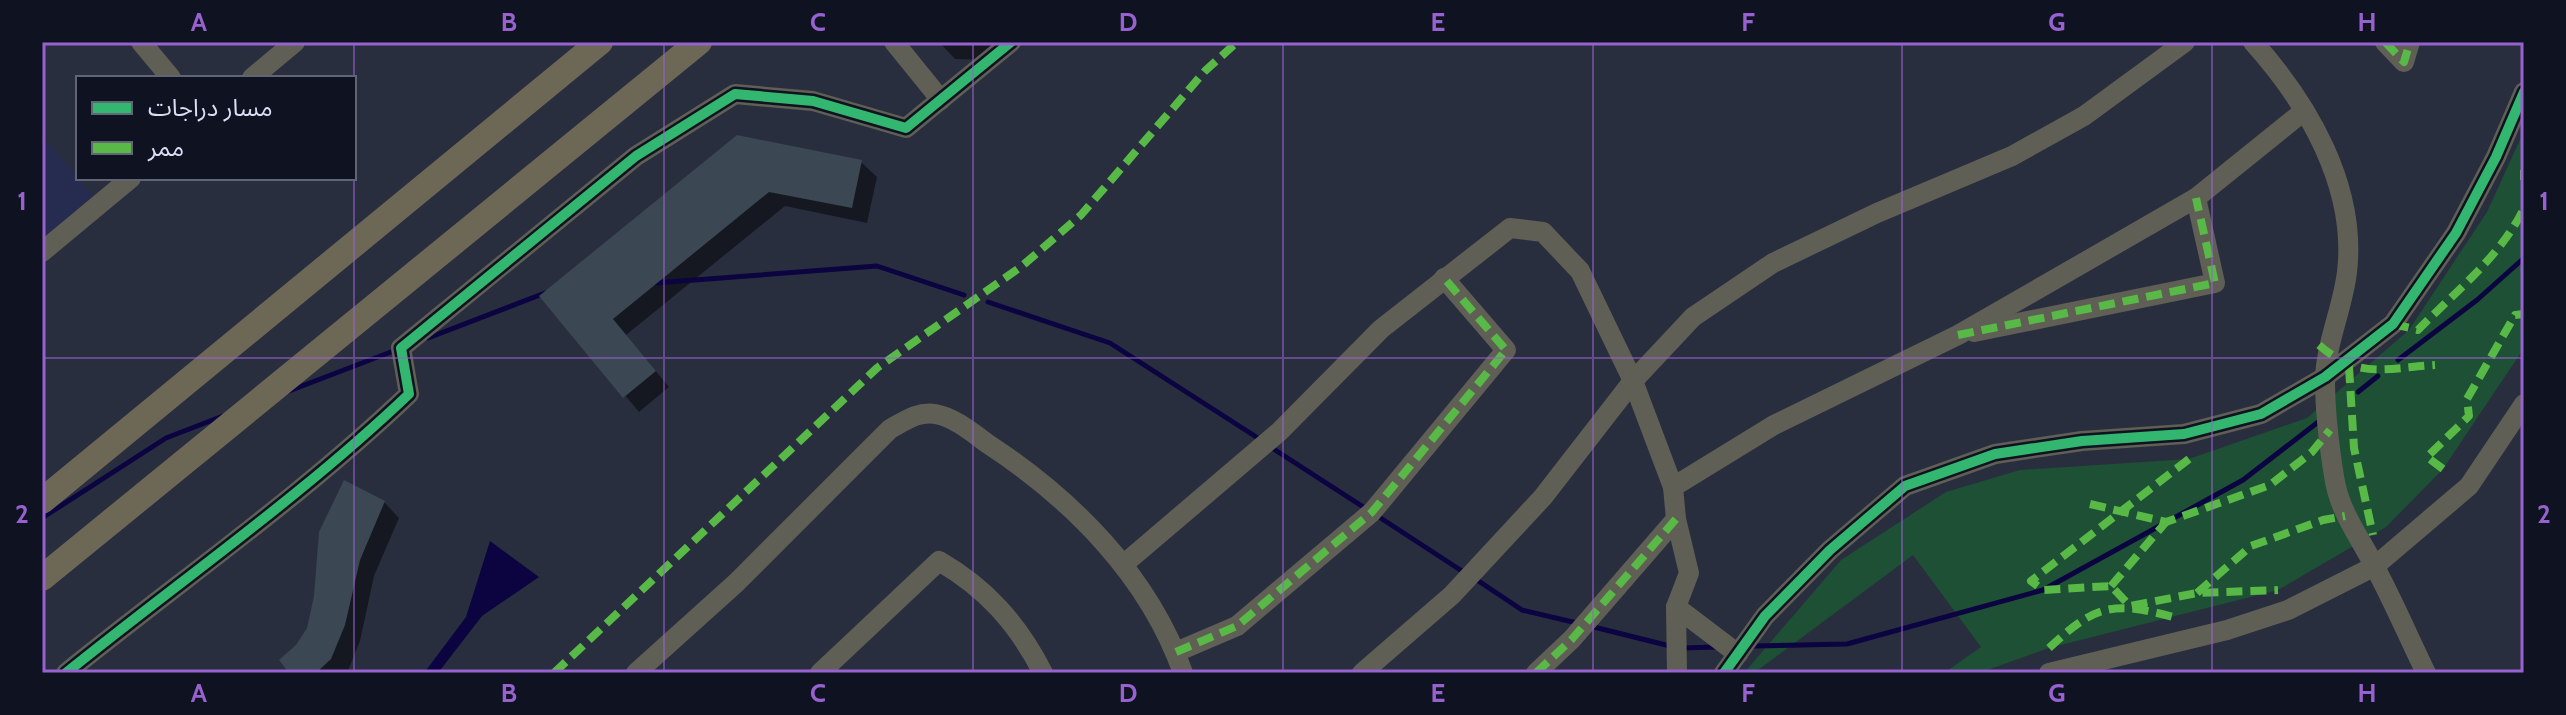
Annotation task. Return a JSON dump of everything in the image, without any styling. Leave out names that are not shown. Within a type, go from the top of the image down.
[{"type":"main road","points":[[42,501],[600,42]]},
{"type":"main road","points":[[42,578],[699,42]]},
{"type":"street","points":[[141,42],[169,76]]},
{"type":"street","points":[[254,76],[295,42]]},
{"type":"street","points":[[894,42],[941,100]]},
{"type":"street","points":[[66,673],[261,521],[375,426],[409,394],[401,348],[636,156],[735,94],[813,101],[906,128],[1011,42]]},
{"type":"street","points":[[1362,673],[1452,595],[1543,497],[1633,381],[1693,317],[1773,263],[2024,149],[2084,116],[2185,42]]},
{"type":"street","points":[[2253,42],[2281,73],[2304,111],[2339,187],[2346,227],[2347,271],[2335,357],[2325,377],[2337,490],[2345,516],[2375,566],[2426,673]]},
{"type":"street","points":[[2385,42],[2404,62],[2410,42]]},
{"type":"street","points":[[2335,357],[2393,324],[2456,233],[2496,157],[2524,92]]},
{"type":"street","points":[[1673,487],[1774,425],[1958,335],[2196,198],[2304,111]]},
{"type":"street","points":[[42,252],[129,180]]},
{"type":"street","points":[[1958,335],[2215,283],[2196,198]]},
{"type":"street","points":[[1124,564],[1279,432],[1381,329],[1444,278],[1510,228],[1543,232],[1580,271],[1633,381],[1673,487],[1676,519],[1689,573],[1676,607],[1677,673]]},
{"type":"street","points":[[1176,652],[1237,626],[1372,512],[1506,350],[1444,278]]},
{"type":"street","points":[[1724,673],[1765,616],[1830,550],[1905,486],[1995,454],[2082,441],[2184,434],[2261,414],[2325,377]]},
{"type":"street","points":[[2049,673],[2227,630],[2288,610],[2375,566],[2469,486],[2524,404]]},
{"type":"street","points":[[636,673],[736,583],[890,429],[920,413],[938,414],[957,423],[1022,466],[1077,514],[1124,564],[1176,652],[1183,673]]},
{"type":"street","points":[[1536,673],[1572,639],[1676,519]]},
{"type":"street","points":[[820,673],[939,561],[970,580],[1004,612],[1043,673]]},
{"type":"street","points":[[1676,607],[1738,654]]},
{"type":"shaded area","points":[[42,135],[76,176],[76,180],[80,180],[94,197],[42,240]]},
{"type":"shaded area","points":[[490,541],[539,577],[482,616],[438,673],[424,673],[466,617]]},
{"type":"green space","points":[[2524,131],[2524,348],[2443,469],[2386,527],[2278,590],[2049,648],[1979,673],[1944,673],[1981,647],[1913,555],[1754,673],[1744,673],[1841,560],[1946,492],[2020,470],[2189,459],[2307,418],[2409,330],[2487,212]]},
{"type":"building","points":[[737,135],[862,160],[852,208],[769,192],[613,319],[656,371],[623,398],[539,296]]},
{"type":"building","points":[[344,480],[385,501],[360,560],[345,625],[331,659],[316,673],[289,673],[279,660],[296,645],[307,628],[314,596],[319,532]]},
{"type":"waterway","points":[[2398,360],[2477,300],[2524,258]]},
{"type":"waterway","points":[[655,283],[877,266],[964,295]]},
{"type":"waterway","points":[[428,338],[545,293]]},
{"type":"waterway","points":[[988,302],[1110,343],[1261,440]]},
{"type":"waterway","points":[[289,391],[396,350]]},
{"type":"waterway","points":[[2358,392],[2378,376]]},
{"type":"waterway","points":[[42,518],[166,438],[223,416]]},
{"type":"waterway","points":[[1752,646],[1847,644],[2043,590],[2243,480],[2322,419]]},
{"type":"waterway","points":[[1269,446],[1368,510]]},
{"type":"waterway","points":[[1376,515],[1465,573]]},
{"type":"waterway","points":[[1474,578],[1522,610],[1577,623]]},
{"type":"waterway","points":[[1590,626],[1670,646]]},
{"type":"waterway","points":[[1680,648],[1718,647]]},
{"type":"marked path","points":[[554,673],[877,368],[1022,266],[1081,215],[1205,71],[1237,42]]},
{"type":"marked path","points":[[2385,42],[2404,62],[2410,42]]},
{"type":"marked path","points":[[2524,170],[2524,180]]},
{"type":"marked path","points":[[1958,335],[2215,283],[2196,198]]},
{"type":"marked path","points":[[2393,324],[2418,330],[2490,258],[2524,208]]},
{"type":"marked path","points":[[1176,652],[1237,626],[1372,512],[1506,350],[1444,278]]},
{"type":"marked path","points":[[2443,469],[2427,457],[2469,416],[2467,399],[2515,315],[2524,314]]},
{"type":"marked path","points":[[2319,345],[2333,356],[2360,368],[2435,365]]},
{"type":"marked path","points":[[2349,367],[2354,448],[2373,535]]},
{"type":"marked path","points":[[2090,504],[2166,522],[2270,485],[2312,452],[2330,430]]},
{"type":"marked path","points":[[2189,459],[2031,581],[2043,590],[2111,586],[2130,606],[2197,593],[2278,590]]},
{"type":"marked path","points":[[2197,593],[2251,546],[2323,520],[2345,516]]},
{"type":"marked path","points":[[1536,673],[1572,639],[1676,519]]},
{"type":"marked path","points":[[2111,586],[2166,522]]},
{"type":"marked path","points":[[2049,648],[2080,622],[2107,610],[2137,609],[2177,618]]},
{"type":"cycle path","points":[[66,673],[284,503],[409,394],[401,348],[636,156],[735,94],[813,101],[906,128],[1011,42]]},
{"type":"cycle path","points":[[1724,673],[1765,616],[1830,550],[1905,486],[1995,454],[2082,441],[2184,434],[2261,414],[2325,377],[2393,324],[2456,233],[2496,157],[2524,92]]}]
